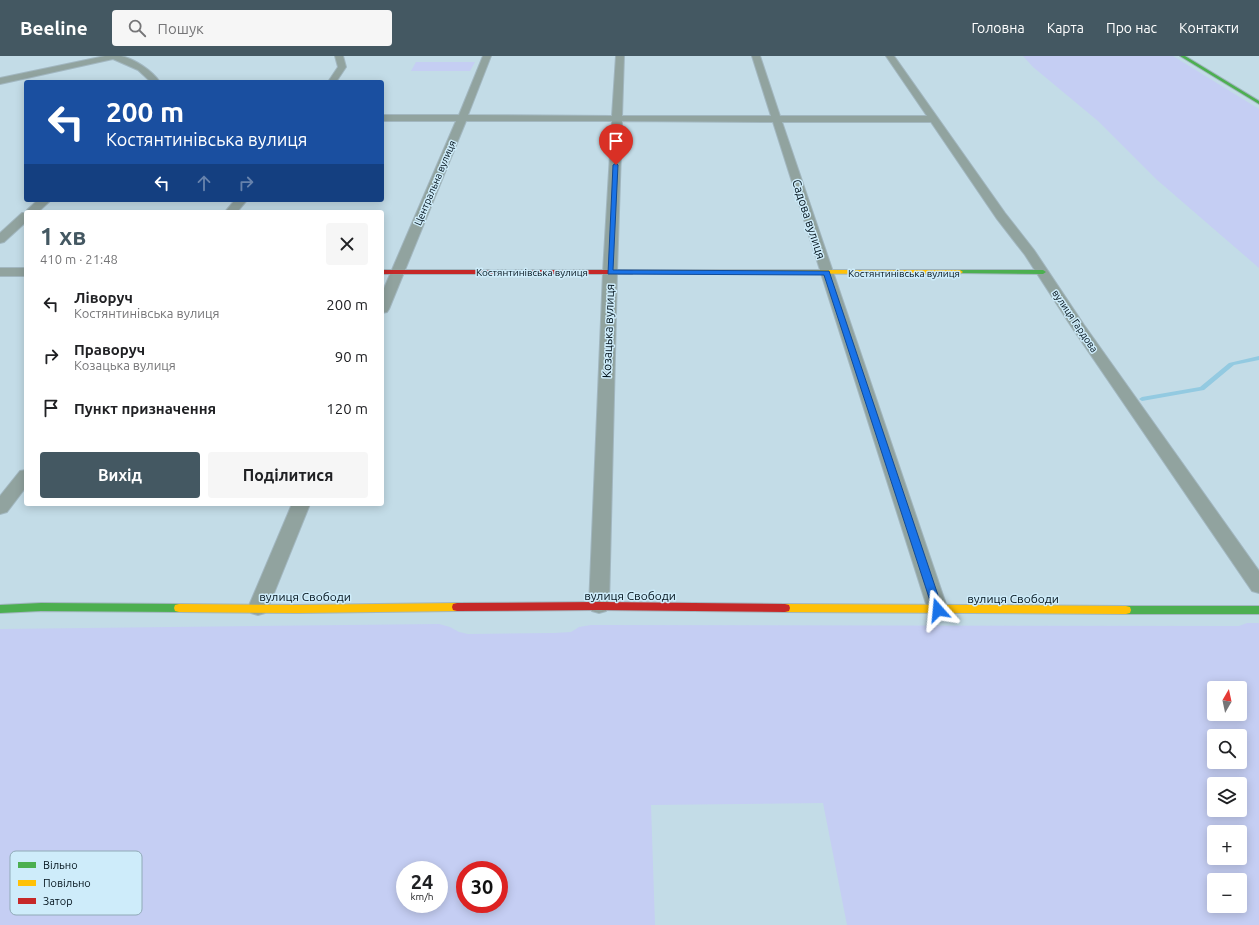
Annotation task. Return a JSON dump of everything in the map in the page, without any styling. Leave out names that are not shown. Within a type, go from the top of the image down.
[{"type":"street","points":[[0,81],[113,56],[140,68],[154,80]]},
{"type":"street","points":[[333,80],[342,67],[339,56]]},
{"type":"street","name":"Центральна вулиця","points":[[384,304],[437,176],[463,119],[487,56]]},
{"type":"street","name":"Козацька вулиця","points":[[599,606],[610,272],[620,56]]},
{"type":"street","name":"Садова вулиця","points":[[756,56],[938,610]]},
{"type":"street","name":"вулиця Гардова","points":[[890,56],[1001,216],[1043,272],[1078,326],[1259,586]]},
{"type":"street","points":[[1182,56],[1259,103]]},
{"type":"street","points":[[384,118],[933,119]]},
{"type":"street","points":[[33,210],[43,202]]},
{"type":"street","points":[[233,210],[239,202]]},
{"type":"street","points":[[0,239],[24,218]]},
{"type":"street","points":[[0,272],[24,272]]},
{"type":"street","name":"Костянтинівська вулиця","points":[[384,272],[1043,272]]},
{"type":"street","points":[[0,508],[24,478]]},
{"type":"street","points":[[258,608],[300,506]]},
{"type":"street","name":"вулиця Свободи","points":[[0,609],[40,607],[258,608],[599,606],[938,610],[1259,610]]},
{"type":"shaded area","points":[[1023,56],[1173,56],[1259,109],[1259,268],[1156,179],[1098,121],[1033,67]]},
{"type":"shaded area","points":[[416,62],[475,62],[470,71],[411,71]]},
{"type":"shaded area","points":[[1247,623],[1259,623],[1259,925],[847,925],[823,803],[651,805],[655,925],[0,925],[0,629],[439,624],[468,634],[571,632],[579,627],[591,625],[1239,626]]},
{"type":"waterway","points":[[1234,363],[1259,358]]},
{"type":"waterway","points":[[1142,399],[1202,389],[1231,364]]},
{"type":"traffic: fast","points":[[1182,56],[1259,103]]},
{"type":"traffic: fast","points":[[960,272],[1043,272]]},
{"type":"traffic: fast","points":[[0,609],[41,607],[179,608]]},
{"type":"traffic: fast","points":[[1126,610],[1259,610]]},
{"type":"traffic: slow","points":[[632,272],[960,272]]},
{"type":"traffic: slow","points":[[179,608],[298,609],[457,607]]},
{"type":"traffic: slow","points":[[785,608],[1126,610]]},
{"type":"traffic: jam","points":[[384,272],[632,272]]},
{"type":"traffic: jam","points":[[457,607],[599,606],[785,608]]},
{"type":"route","points":[[616,165],[610,272],[827,273],[938,610]]}]
